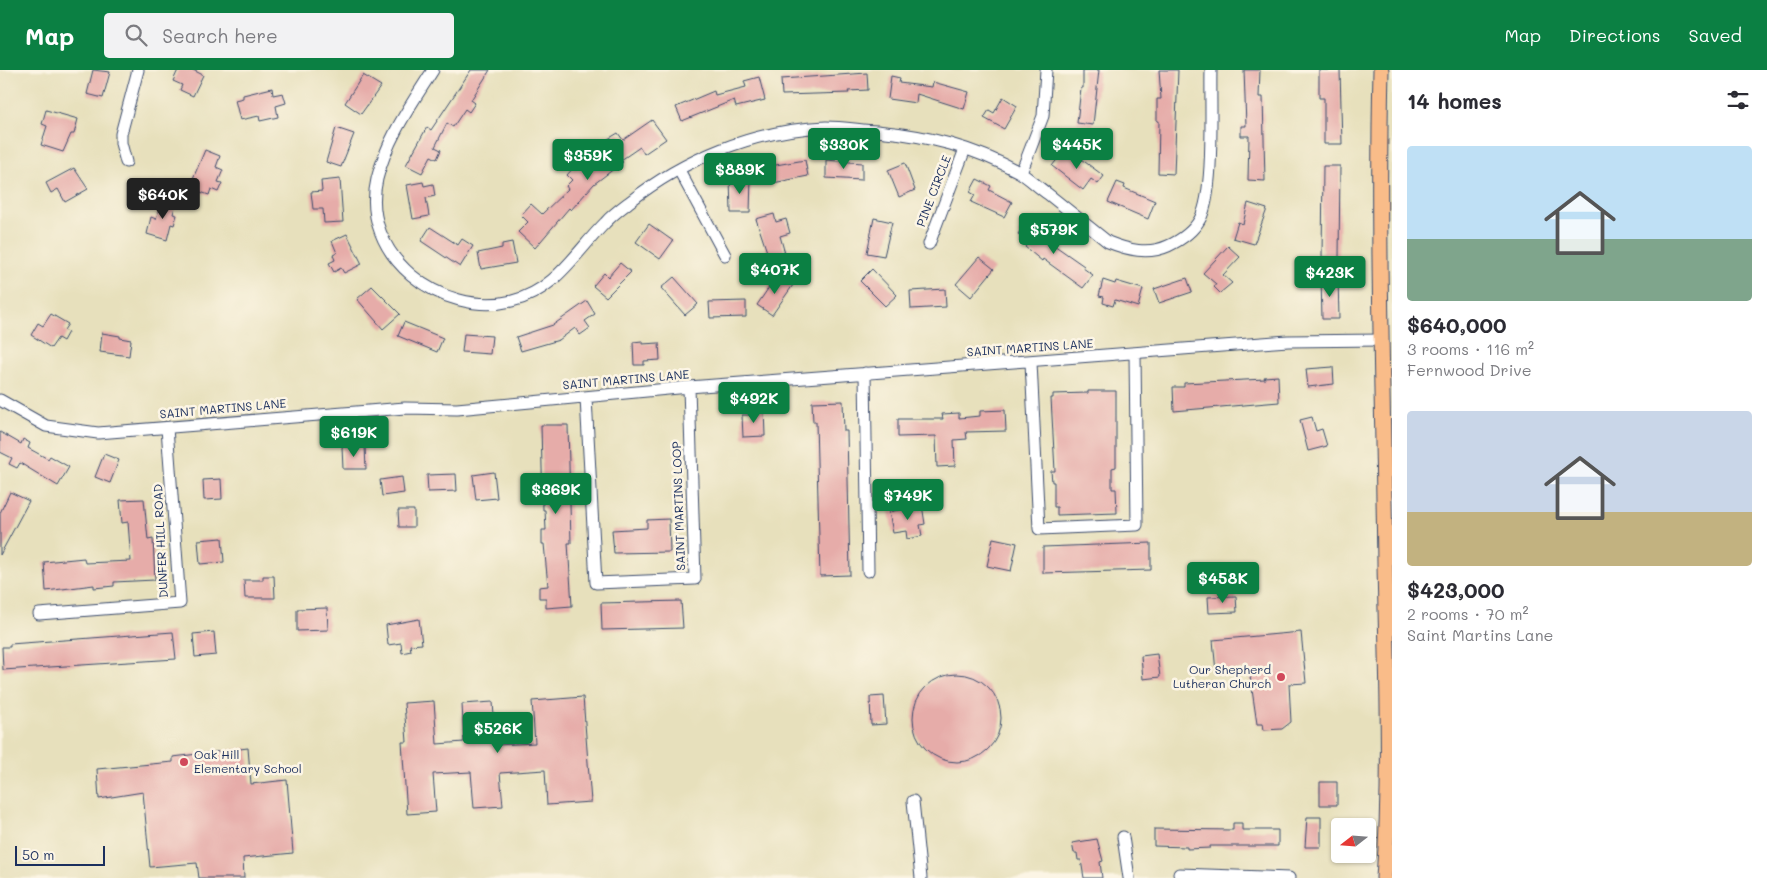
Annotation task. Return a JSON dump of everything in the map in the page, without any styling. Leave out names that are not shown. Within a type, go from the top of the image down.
[{"type":"main road","points":[[1381,70],[1386,91],[1382,340],[1389,573],[1390,691],[1388,831],[1384,878]]},
{"type":"street","points":[[126,162],[121,143],[121,134],[138,70]]},
{"type":"street","points":[[433,70],[388,142],[377,181],[375,200],[380,228],[398,261],[418,282],[444,296],[461,301],[489,303],[511,301],[540,290],[554,280],[606,220],[643,191],[679,170],[734,143],[800,129],[829,127],[908,134],[938,139],[1021,173],[1108,242],[1123,248],[1141,251],[1154,250],[1180,240],[1200,218],[1205,204],[1210,160],[1211,70]]},
{"type":"street","points":[[1021,173],[1043,116],[1046,70]]},
{"type":"street","name":"PINE CIRCLE","points":[[929,244],[965,149]]},
{"type":"street","points":[[679,170],[725,255]]},
{"type":"street","name":"SAINT MARTINS LANE","points":[[0,400],[33,421],[60,430],[98,433],[406,408],[457,409],[689,387],[1288,341],[1382,340]]},
{"type":"street","points":[[1031,362],[1039,529],[1137,525],[1135,354]]},
{"type":"street","points":[[865,373],[868,571]]},
{"type":"street","name":"SAINT MARTINS LOOP","points":[[586,398],[596,583],[695,579],[689,387]]},
{"type":"street","name":"DUNFER HILL ROAD","points":[[39,614],[180,603],[167,428]]},
{"type":"street","points":[[912,801],[921,878]]},
{"type":"street","points":[[1124,837],[1129,878]]},
{"type":"street","points":[[1179,874],[1289,878]]},
{"type":"building","points":[[93,70],[110,72],[103,98],[87,94]]},
{"type":"building","points":[[178,70],[193,70],[203,75],[193,96],[180,90],[182,85],[173,81]]},
{"type":"building","points":[[471,70],[490,70],[471,100],[475,103],[469,112],[465,109],[453,127],[447,123],[435,147],[441,150],[437,159],[431,156],[422,173],[406,165],[427,127],[431,130]]},
{"type":"building","points":[[1083,70],[1099,70],[1093,125],[1077,123],[1081,88],[1083,88]]},
{"type":"building","points":[[1159,70],[1178,70],[1174,174],[1158,173],[1159,121],[1157,121],[1157,99],[1161,99]]},
{"type":"building","points":[[1244,70],[1260,70],[1259,97],[1263,97],[1265,181],[1248,180],[1249,136],[1241,136],[1241,126],[1246,126]]},
{"type":"building","points":[[1319,70],[1340,70],[1342,144],[1324,144],[1324,98],[1319,98]]},
{"type":"building","points":[[867,73],[868,90],[848,91],[849,93],[782,95],[781,79]]},
{"type":"building","points":[[363,75],[381,86],[361,114],[345,103]]},
{"type":"building","points":[[891,76],[900,78],[899,83],[932,87],[933,82],[969,92],[964,109],[917,94],[916,103],[888,99]]},
{"type":"building","points":[[759,77],[765,100],[736,107],[734,100],[682,121],[676,107],[714,91],[715,95],[746,87],[744,81]]},
{"type":"building","points":[[272,88],[273,95],[283,93],[286,103],[276,106],[278,117],[260,121],[259,116],[240,120],[235,100],[243,98],[243,95]]},
{"type":"building","points":[[1003,97],[1017,106],[1004,129],[984,118],[989,110],[994,113]]},
{"type":"building","points":[[46,110],[78,119],[74,134],[71,134],[63,152],[41,145],[47,126],[42,124]]},
{"type":"building","points":[[652,120],[666,139],[644,154],[640,147],[621,160],[623,162],[594,184],[571,210],[569,208],[535,248],[518,232],[528,222],[521,215],[531,204],[542,214],[568,189],[566,186],[572,180],[567,175],[576,165],[580,170],[613,146],[608,139],[618,133],[623,140]]},
{"type":"building","points":[[336,128],[354,134],[341,167],[326,162]]},
{"type":"building","points":[[1066,148],[1104,176],[1098,184],[1091,179],[1083,190],[1052,166]]},
{"type":"building","points":[[205,150],[220,156],[216,167],[223,170],[218,182],[222,183],[218,192],[211,189],[209,195],[189,188]]},
{"type":"building","points":[[805,160],[808,176],[773,183],[770,166]]},
{"type":"building","points":[[826,160],[862,163],[862,180],[826,178]]},
{"type":"building","points":[[905,163],[915,190],[899,197],[888,170]]},
{"type":"building","points":[[1323,166],[1340,166],[1339,258],[1322,257]]},
{"type":"building","points":[[74,168],[88,189],[65,202],[58,189],[51,193],[46,183]]},
{"type":"building","points":[[730,177],[751,177],[750,213],[731,213]]},
{"type":"building","points":[[340,179],[343,222],[324,223],[323,209],[313,209],[311,192],[322,191],[321,181]]},
{"type":"building","points":[[977,179],[991,186],[989,190],[1012,202],[1004,217],[971,202],[975,195],[970,192]]},
{"type":"building","points":[[423,182],[424,186],[433,184],[435,196],[426,198],[429,216],[413,219],[407,185]]},
{"type":"building","points":[[1117,182],[1125,185],[1124,188],[1155,201],[1148,219],[1108,202]]},
{"type":"building","points":[[162,199],[176,203],[173,214],[177,215],[174,225],[171,224],[167,240],[147,234],[151,217],[156,219]]},
{"type":"building","points":[[1248,203],[1267,209],[1254,244],[1233,238],[1238,222],[1243,224]]},
{"type":"building","points":[[774,214],[776,222],[786,219],[790,233],[780,236],[786,257],[770,261],[756,219]]},
{"type":"building","points":[[874,218],[892,222],[884,256],[867,253]]},
{"type":"building","points":[[1027,221],[1056,242],[1054,245],[1084,266],[1083,268],[1093,275],[1083,288],[1043,259],[1042,261],[1025,247],[1029,241],[1018,234]]},
{"type":"building","points":[[649,224],[673,241],[660,259],[636,242]]},
{"type":"building","points":[[430,227],[458,245],[462,239],[473,246],[460,267],[421,241]]},
{"type":"building","points":[[347,234],[362,264],[344,273],[341,268],[334,272],[329,263],[335,260],[333,255],[337,253],[332,241]]},
{"type":"building","points":[[512,242],[516,263],[481,269],[478,253],[502,248],[502,244]]},
{"type":"building","points":[[1228,246],[1240,257],[1223,275],[1232,283],[1220,293],[1214,287],[1216,284],[1203,273]]},
{"type":"building","points":[[979,257],[994,269],[971,297],[956,284]]},
{"type":"building","points":[[620,263],[631,272],[606,297],[593,286],[604,273],[608,277]]},
{"type":"building","points":[[872,269],[897,295],[885,306],[860,281]]},
{"type":"building","points":[[778,274],[793,285],[772,315],[757,305]]},
{"type":"building","points":[[1321,276],[1338,276],[1339,319],[1322,319]]},
{"type":"building","points":[[674,277],[698,304],[685,315],[661,288]]},
{"type":"building","points":[[1187,278],[1192,292],[1159,303],[1154,289]]},
{"type":"building","points":[[1103,280],[1115,284],[1116,281],[1143,289],[1138,307],[1115,300],[1113,306],[1103,303],[1104,297],[1099,296]]},
{"type":"building","points":[[372,286],[400,314],[383,329],[357,299]]},
{"type":"building","points":[[945,289],[946,307],[911,309],[910,291]]},
{"type":"building","points":[[587,301],[595,314],[585,321],[590,328],[580,335],[575,328],[559,340],[521,351],[516,337],[553,325]]},
{"type":"building","points":[[746,301],[746,317],[710,318],[709,302]]},
{"type":"building","points":[[51,314],[68,324],[64,330],[68,332],[63,341],[58,338],[51,348],[31,335],[38,323],[43,326]]},
{"type":"building","points":[[404,322],[443,338],[437,352],[398,336]]},
{"type":"building","points":[[102,333],[131,340],[129,356],[100,352]]},
{"type":"building","points":[[464,334],[492,336],[490,354],[462,352]]},
{"type":"building","points":[[642,341],[642,344],[659,343],[660,360],[644,361],[644,365],[634,365],[633,342]]},
{"type":"building","points":[[1333,367],[1334,384],[1308,387],[1306,369]]},
{"type":"building","points":[[1278,376],[1279,402],[1174,411],[1173,387],[1184,387],[1184,383],[1265,379],[1264,377]]},
{"type":"building","points":[[1088,391],[1116,391],[1116,467],[1112,468],[1112,489],[1116,489],[1117,513],[1057,515],[1057,507],[1054,507],[1054,482],[1052,482],[1051,471],[1055,471],[1051,398],[1053,398],[1053,394],[1088,393]]},
{"type":"building","points":[[843,401],[844,431],[847,431],[850,575],[820,576],[816,422],[813,422],[812,402]]},
{"type":"building","points":[[753,409],[764,409],[765,436],[743,437],[742,415],[753,415]]},
{"type":"building","points":[[1005,410],[1006,431],[966,432],[967,439],[954,440],[955,466],[937,467],[936,436],[898,437],[898,419],[943,419],[942,414],[959,413],[959,418],[980,416],[980,411]]},
{"type":"building","points":[[1312,417],[1316,431],[1322,429],[1327,446],[1308,451],[1300,420]]},
{"type":"building","points":[[541,425],[568,425],[571,543],[568,543],[572,606],[546,608],[546,598],[539,598],[539,587],[548,586],[544,544],[542,544],[542,530],[546,530],[545,510],[543,510]]},
{"type":"building","points":[[0,432],[21,444],[23,439],[30,443],[28,448],[48,459],[50,456],[69,467],[58,486],[20,463],[17,468],[9,464],[12,458],[0,452]]},
{"type":"building","points":[[342,447],[365,447],[366,469],[343,469]]},
{"type":"building","points":[[104,454],[119,460],[110,483],[95,477]]},
{"type":"building","points":[[494,472],[497,498],[476,500],[473,475]]},
{"type":"building","points":[[456,474],[457,491],[428,492],[427,475]]},
{"type":"building","points":[[402,477],[404,493],[382,496],[380,480]]},
{"type":"building","points":[[221,479],[222,499],[204,500],[203,480]]},
{"type":"building","points":[[10,492],[29,501],[0,555],[0,513]]},
{"type":"building","points":[[144,499],[148,540],[153,539],[155,580],[114,582],[114,586],[94,588],[94,585],[46,591],[44,562],[84,558],[85,563],[131,561],[128,522],[122,523],[120,500]]},
{"type":"building","points":[[922,505],[925,524],[920,525],[922,536],[907,539],[906,531],[893,533],[889,512]]},
{"type":"building","points":[[398,510],[414,510],[414,527],[399,527]]},
{"type":"building","points":[[669,519],[670,552],[614,553],[612,530],[647,528],[647,520]]},
{"type":"building","points":[[222,538],[224,562],[200,564],[198,540]]},
{"type":"building","points":[[993,538],[1017,543],[1011,571],[987,566]]},
{"type":"building","points":[[1151,543],[1151,570],[1043,573],[1043,547]]},
{"type":"building","points":[[263,576],[274,576],[275,598],[245,598],[244,580],[263,580]]},
{"type":"building","points":[[1236,596],[1237,612],[1209,613],[1208,597]]},
{"type":"building","points":[[681,601],[683,628],[602,630],[601,603]]},
{"type":"building","points":[[327,608],[328,630],[297,631],[297,609]]},
{"type":"building","points":[[419,619],[422,644],[410,645],[411,651],[402,653],[401,643],[388,645],[386,625]]},
{"type":"building","points":[[173,632],[176,659],[3,670],[2,647],[10,647],[10,644]]},
{"type":"building","points":[[214,632],[216,655],[195,657],[193,634]]},
{"type":"building","name":"Our Shepherd Lutheran Church","points":[[1301,632],[1306,683],[1289,684],[1291,722],[1282,729],[1264,730],[1263,724],[1257,724],[1249,669],[1216,672],[1213,640]]},
{"type":"building","points":[[1157,654],[1160,677],[1143,679],[1141,656]]},
{"type":"building","points":[[957,674],[974,677],[988,687],[998,701],[1001,718],[998,735],[988,749],[974,759],[957,762],[940,759],[926,749],[916,735],[913,718],[916,701],[926,687],[940,677]]},
{"type":"building","points":[[884,696],[886,724],[871,725],[870,697]]},
{"type":"building","points":[[583,697],[591,802],[547,805],[545,770],[500,773],[503,806],[474,808],[471,772],[433,774],[436,812],[407,814],[402,742],[407,742],[404,703],[434,701],[437,744],[464,742],[462,704],[493,702],[496,745],[535,743],[532,701]]},
{"type":"building","points":[[248,748],[251,784],[287,780],[293,853],[243,858],[244,878],[199,878],[197,863],[150,867],[143,792],[99,799],[97,769],[173,762],[173,757]]},
{"type":"building","points":[[1320,782],[1337,782],[1337,805],[1320,805]]},
{"type":"building","points":[[1307,817],[1321,817],[1321,847],[1305,847]]},
{"type":"building","points":[[1233,823],[1242,823],[1242,830],[1278,830],[1278,846],[1210,846],[1210,848],[1187,849],[1187,847],[1154,846],[1154,829],[1233,830]]},
{"type":"building","points":[[1097,839],[1103,861],[1100,862],[1102,878],[1084,878],[1081,860],[1078,860],[1077,853],[1074,853],[1072,843]]},
{"type":"place","name":"Our Shepherd Lutheran Church","points":[[1281,677]]},
{"type":"place","name":"Oak Hill Elementary School","points":[[184,762]]}]
